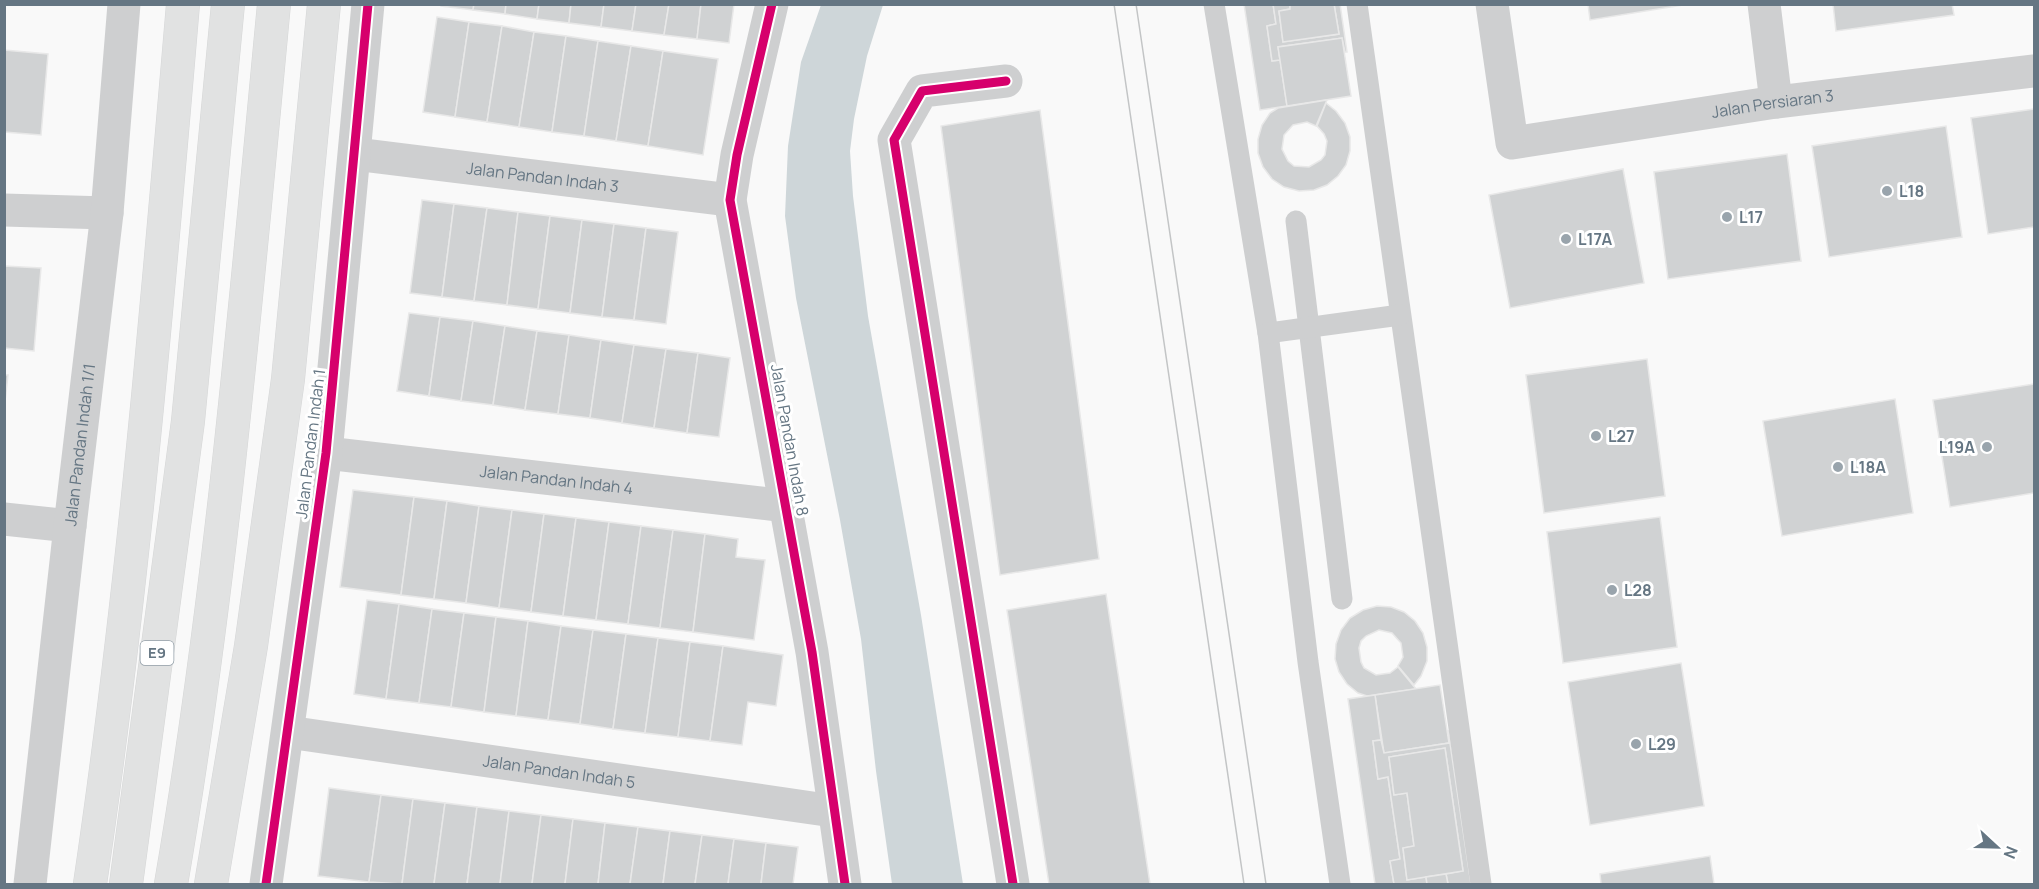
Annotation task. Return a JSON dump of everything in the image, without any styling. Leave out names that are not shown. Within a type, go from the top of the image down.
[{"type":"main road","points":[[90,885],[107,769],[132,547],[183,4]]},
{"type":"main road","name":"E9","points":[[126,885],[188,421],[228,4]]},
{"type":"main road","points":[[171,885],[215,595],[234,427],[274,4]]},
{"type":"main road","points":[[210,885],[251,646],[288,379],[324,4]]},
{"type":"street","name":"Jalan Pandan Indah 1/1","points":[[30,885],[107,213],[124,4]]},
{"type":"street","name":"Jalan Pandan Indah 1","points":[[266,885],[326,453],[369,4]]},
{"type":"street","name":"Jalan Pandan Indah 8","points":[[772,4],[737,155],[730,200],[812,652],[845,885]]},
{"type":"street","name":"Jalan Persiaran 3","points":[[1492,4],[1512,143],[1776,102],[2034,71]]},
{"type":"street","points":[[1764,4],[1776,102]]},
{"type":"street","points":[[1006,81],[922,91],[894,140],[1013,885]]},
{"type":"street","name":"Jalan Pandan Indah 3","points":[[355,154],[730,200]]},
{"type":"street","points":[[4,210],[107,213]]},
{"type":"street","name":"Jalan Pandan Indah 4","points":[[326,453],[787,506]]},
{"type":"street","points":[[4,519],[70,526]]},
{"type":"street","name":"Jalan Pandan Indah 5","points":[[288,732],[833,811]]},
{"type":"lane","points":[[1214,4],[1268,333],[1308,662],[1340,885]]},
{"type":"lane","points":[[1357,4],[1480,885]]},
{"type":"lane","points":[[1296,221],[1342,599]]},
{"type":"lane","points":[[1268,333],[1400,315]]},
{"type":"shaded area","points":[[821,5],[883,5],[867,56],[854,119],[850,151],[853,196],[868,316],[921,615],[963,884],[892,884],[861,639],[796,298],[785,216],[788,146],[801,62]]},
{"type":"building","points":[[441,4],[474,4],[473,10],[441,6]]},
{"type":"building","points":[[474,4],[506,4],[505,14],[473,10]]},
{"type":"building","points":[[506,4],[539,4],[537,19],[505,14]]},
{"type":"building","points":[[539,4],[571,4],[569,23],[537,19]]},
{"type":"building","points":[[571,4],[604,4],[601,27],[569,23]]},
{"type":"building","points":[[604,4],[636,4],[632,31],[601,27]]},
{"type":"building","points":[[636,4],[669,4],[664,35],[632,31]]},
{"type":"building","points":[[669,4],[701,4],[697,39],[664,35]]},
{"type":"building","points":[[701,4],[734,4],[729,43],[697,39]]},
{"type":"building","points":[[1244,4],[1273,4],[1276,24],[1267,26],[1272,61],[1280,60],[1287,106],[1260,110]]},
{"type":"building","points":[[1273,4],[1290,4],[1290,9],[1279,11],[1283,42],[1339,34],[1334,4],[1340,4],[1347,52],[1345,52],[1342,38],[1278,47],[1280,60],[1272,61],[1267,26],[1276,24]]},
{"type":"building","points":[[1290,4],[1334,4],[1339,34],[1283,42],[1279,11],[1290,9]]},
{"type":"building","points":[[1588,4],[1689,4],[1590,20]]},
{"type":"building","points":[[1833,4],[1952,4],[1954,15],[1836,31]]},
{"type":"building","points":[[437,17],[469,22],[455,117],[423,112]]},
{"type":"building","points":[[469,22],[502,26],[487,122],[455,117]]},
{"type":"building","points":[[502,26],[534,32],[519,127],[487,122]]},
{"type":"building","points":[[534,32],[566,36],[552,132],[519,127]]},
{"type":"building","points":[[566,36],[598,41],[584,136],[552,132]]},
{"type":"building","points":[[1342,38],[1351,96],[1287,106],[1278,47]]},
{"type":"building","points":[[598,41],[631,46],[616,141],[584,136]]},
{"type":"building","points":[[631,46],[663,51],[648,146],[616,141]]},
{"type":"building","points":[[4,50],[48,54],[41,135],[4,132]]},
{"type":"building","points":[[663,51],[718,59],[703,155],[648,146]]},
{"type":"building","points":[[1327,100],[1316,126],[1307,122],[1293,125],[1284,135],[1282,149],[1288,161],[1294,166],[1309,167],[1321,160],[1325,155],[1327,141],[1317,126],[1326,103],[1345,123],[1350,137],[1350,151],[1346,165],[1327,185],[1314,190],[1299,191],[1284,187],[1272,179],[1263,167],[1258,153],[1258,139],[1262,125],[1270,113],[1278,108]]},
{"type":"building","points":[[2034,109],[2034,227],[1988,234],[1971,118]]},
{"type":"building","points":[[1040,110],[1099,559],[1000,575],[941,126]]},
{"type":"building","name":"L18","points":[[1946,126],[1962,237],[1829,257],[1812,146]]},
{"type":"building","name":"L17","points":[[1787,154],[1801,261],[1668,279],[1654,172]]},
{"type":"building","name":"L17A","points":[[1623,169],[1644,283],[1510,308],[1489,195]]},
{"type":"building","points":[[422,200],[454,204],[442,297],[410,293]]},
{"type":"building","points":[[454,204],[487,208],[474,301],[442,297]]},
{"type":"building","points":[[487,208],[518,212],[507,305],[474,301]]},
{"type":"building","points":[[518,212],[550,216],[538,309],[507,305]]},
{"type":"building","points":[[550,216],[582,220],[570,313],[538,309]]},
{"type":"building","points":[[582,220],[614,224],[602,317],[570,313]]},
{"type":"building","points":[[614,224],[646,228],[634,320],[602,317]]},
{"type":"building","points":[[646,228],[678,232],[666,324],[634,320]]},
{"type":"building","points":[[4,266],[41,268],[34,351],[4,348]]},
{"type":"building","points":[[409,313],[440,317],[429,396],[397,391]]},
{"type":"building","points":[[440,317],[473,321],[461,401],[429,396]]},
{"type":"building","points":[[473,321],[505,326],[493,405],[461,401]]},
{"type":"building","points":[[505,326],[537,331],[525,410],[493,405]]},
{"type":"building","points":[[537,331],[569,335],[558,414],[525,410]]},
{"type":"building","points":[[569,335],[601,340],[590,418],[558,414]]},
{"type":"building","points":[[601,340],[634,345],[622,423],[590,418]]},
{"type":"building","points":[[634,345],[666,349],[654,428],[622,423]]},
{"type":"building","points":[[666,349],[698,353],[687,433],[654,428]]},
{"type":"building","points":[[698,353],[730,358],[719,437],[687,433]]},
{"type":"building","name":"L27","points":[[1647,359],[1665,496],[1544,513],[1526,375]]},
{"type":"building","points":[[4,375],[8,375],[4,410]]},
{"type":"building","name":"L19A","points":[[2034,384],[2034,493],[1950,507],[1933,400]]},
{"type":"building","name":"L18A","points":[[1895,399],[1913,513],[1782,536],[1763,421]]},
{"type":"building","points":[[353,490],[414,497],[401,595],[340,587]]},
{"type":"building","points":[[414,497],[447,501],[434,599],[401,595]]},
{"type":"building","points":[[447,501],[479,506],[466,603],[434,599]]},
{"type":"building","points":[[479,506],[512,510],[499,608],[466,603]]},
{"type":"building","points":[[512,510],[544,514],[531,612],[499,608]]},
{"type":"building","points":[[544,514],[576,518],[563,616],[531,612]]},
{"type":"building","name":"L28","points":[[1660,517],[1677,647],[1563,663],[1547,532]]},
{"type":"building","points":[[576,518],[609,522],[596,620],[563,616]]},
{"type":"building","points":[[609,522],[641,526],[628,624],[596,620]]},
{"type":"building","points":[[641,526],[673,530],[660,628],[628,624]]},
{"type":"building","points":[[673,530],[705,534],[693,632],[660,628]]},
{"type":"building","points":[[705,534],[738,539],[736,557],[765,560],[754,640],[693,632]]},
{"type":"building","points":[[1106,594],[1150,884],[1049,884],[1007,610]]},
{"type":"building","points":[[367,600],[399,604],[386,699],[354,694]]},
{"type":"building","points":[[399,604],[432,609],[419,703],[386,699]]},
{"type":"building","points":[[1377,606],[1391,607],[1404,612],[1415,621],[1423,633],[1427,647],[1427,661],[1421,676],[1414,685],[1398,666],[1403,657],[1401,643],[1392,633],[1379,630],[1361,641],[1359,648],[1361,662],[1364,668],[1376,675],[1390,673],[1398,667],[1416,689],[1367,696],[1358,693],[1347,684],[1339,672],[1335,659],[1336,644],[1341,630],[1350,618],[1363,610]]},
{"type":"building","points":[[432,609],[464,613],[451,707],[419,703]]},
{"type":"building","points":[[464,613],[496,617],[484,712],[451,707]]},
{"type":"building","points":[[496,617],[528,621],[516,716],[484,712]]},
{"type":"building","points":[[528,621],[561,626],[548,720],[516,716]]},
{"type":"building","points":[[561,626],[593,630],[580,724],[548,720]]},
{"type":"building","points":[[593,630],[626,634],[613,729],[580,724]]},
{"type":"building","points":[[626,634],[658,638],[645,733],[613,729]]},
{"type":"building","points":[[658,638],[690,642],[678,737],[645,733]]},
{"type":"building","points":[[690,642],[723,646],[710,741],[678,737]]},
{"type":"building","points":[[723,646],[783,655],[776,706],[748,702],[742,745],[710,741]]},
{"type":"building","name":"L29","points":[[1681,663],[1704,806],[1590,825],[1568,682]]},
{"type":"building","points":[[1440,685],[1449,743],[1384,753],[1375,695]]},
{"type":"building","points":[[1375,695],[1381,740],[1373,741],[1378,779],[1388,777],[1400,859],[1390,861],[1394,884],[1375,884],[1348,699]]},
{"type":"building","points":[[1448,730],[1471,884],[1448,884],[1446,874],[1463,871],[1445,748],[1389,757],[1394,795],[1407,793],[1414,846],[1403,848],[1407,880],[1426,877],[1427,884],[1394,884],[1390,861],[1400,859],[1388,777],[1378,779],[1373,741],[1381,740],[1384,753],[1449,743]]},
{"type":"building","points":[[1445,748],[1463,871],[1407,880],[1403,848],[1414,846],[1407,793],[1394,795],[1389,757]]},
{"type":"building","points":[[329,788],[381,795],[369,882],[318,876]]},
{"type":"building","points":[[381,795],[413,799],[402,884],[369,882]]},
{"type":"building","points":[[413,799],[445,803],[434,884],[402,884]]},
{"type":"building","points":[[445,803],[477,807],[467,884],[434,884]]},
{"type":"building","points":[[477,807],[509,811],[500,884],[467,884]]},
{"type":"building","points":[[509,811],[541,815],[532,884],[500,884]]},
{"type":"building","points":[[541,815],[573,819],[565,884],[532,884]]},
{"type":"building","points":[[573,819],[605,823],[598,884],[565,884]]},
{"type":"building","points":[[605,823],[638,827],[630,884],[598,884]]},
{"type":"building","points":[[638,827],[670,831],[663,884],[630,884]]},
{"type":"building","points":[[670,831],[702,835],[695,884],[663,884]]},
{"type":"building","points":[[702,835],[734,839],[728,884],[695,884]]},
{"type":"building","points":[[734,839],[766,843],[761,884],[728,884]]},
{"type":"building","points":[[766,843],[798,847],[793,884],[761,884]]},
{"type":"building","points":[[1710,856],[1714,884],[1601,884],[1600,874]]},
{"type":"building","points":[[1446,874],[1448,884],[1427,884],[1426,877]]},
{"type":"tram line","points":[[1114,4],[1244,884]]},
{"type":"tram line","points":[[1136,4],[1266,884]]},
{"type":"cycle path","points":[[266,884],[326,453],[368,4]]},
{"type":"cycle path","points":[[772,4],[737,155],[730,200],[812,652],[845,884]]},
{"type":"cycle path","points":[[1006,81],[922,91],[894,140],[1013,884]]},
{"type":"place","name":"L18","points":[[1887,191]]},
{"type":"place","name":"L17","points":[[1727,217]]},
{"type":"place","name":"L17A","points":[[1566,239]]},
{"type":"place","name":"L27","points":[[1596,436]]},
{"type":"place","name":"L19A","points":[[1987,447]]},
{"type":"place","name":"L18A","points":[[1838,467]]},
{"type":"place","name":"L28","points":[[1612,590]]},
{"type":"place","name":"L29","points":[[1636,744]]}]
